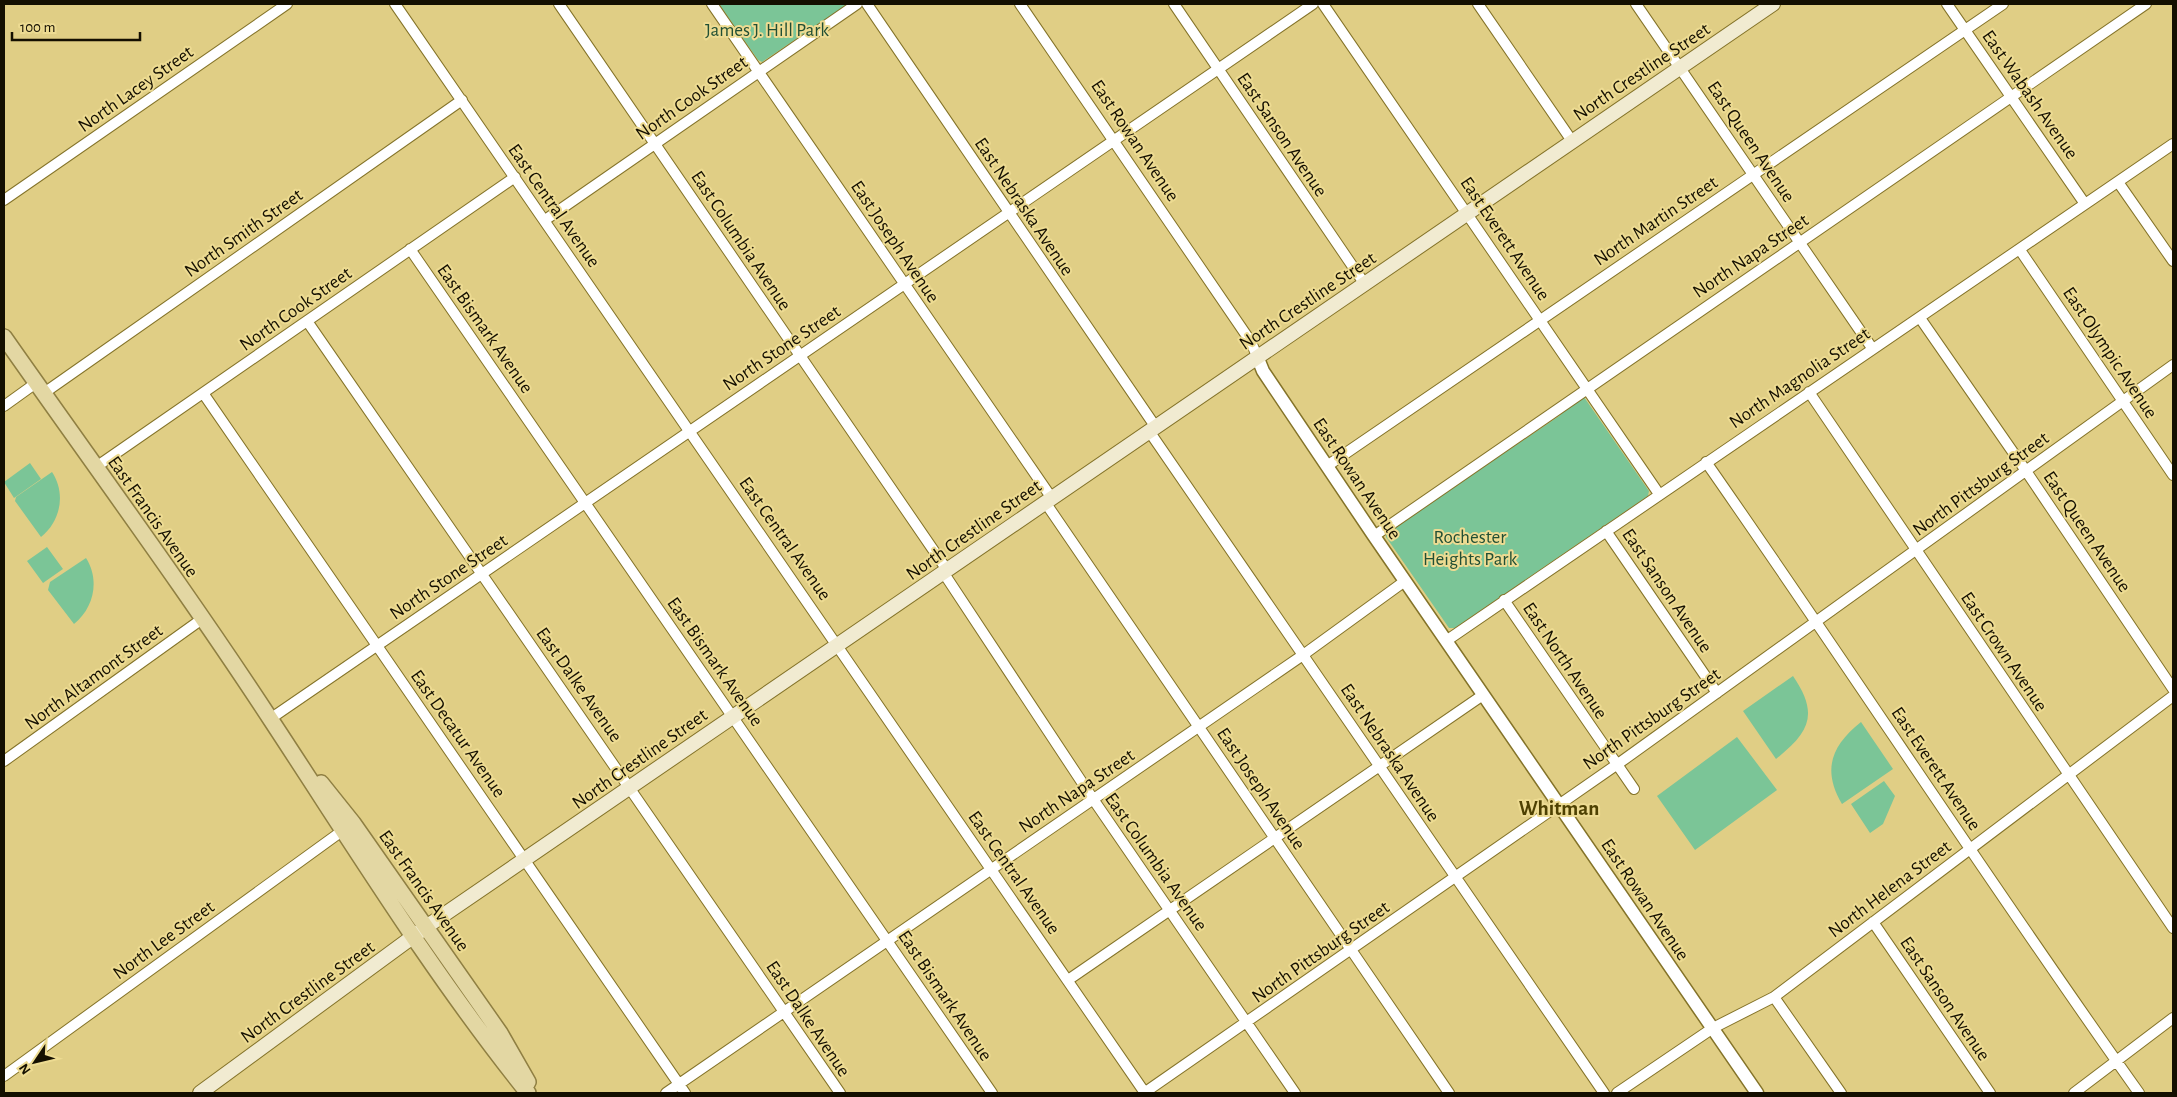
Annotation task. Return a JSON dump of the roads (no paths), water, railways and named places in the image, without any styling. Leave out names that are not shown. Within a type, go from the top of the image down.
[{"type":"main road","name":"North Crestline Street","points":[[200,1093],[215,1089],[413,936],[525,858],[1773,4]]},
{"type":"main road","name":"East Francis Avenue","points":[[4,337],[202,619],[413,936],[487,1042],[528,1093]]},
{"type":"main road","name":"East Francis Avenue","points":[[270,719],[353,823],[500,1033],[535,1093]]},
{"type":"street","name":"North Lacey Street","points":[[4,200],[287,4]]},
{"type":"street","name":"East Columbia Avenue","points":[[559,4],[800,355],[945,571],[1093,799],[1295,1093]]},
{"type":"street","name":"East Joseph Avenue","points":[[712,4],[904,284],[1199,726],[1449,1093]]},
{"type":"street","name":"North Cook Street","points":[[544,220],[857,4]]},
{"type":"street","name":"East Nebraska Avenue","points":[[867,4],[1303,655],[1604,1093]]},
{"type":"street","name":"East Rowan Avenue","points":[[1020,4],[1251,342],[1263,371],[1405,582],[1757,1093]]},
{"type":"street","name":"East Sanson Avenue","points":[[1174,4],[1364,283]]},
{"type":"street","name":"North Stone Street","points":[[270,719],[1313,4]]},
{"type":"street","name":"East Everett Avenue","points":[[1323,4],[1468,213],[1658,494]]},
{"type":"street","points":[[1478,4],[1572,141]]},
{"type":"street","name":"East Queen Avenue","points":[[1636,4],[1872,348]]},
{"type":"street","name":"East Wabash Avenue","points":[[1947,4],[2085,204]]},
{"type":"street","name":"North Martin Street","points":[[1327,466],[2003,4]]},
{"type":"street","name":"North Napa Street","points":[[1374,536],[2146,4]]},
{"type":"street","name":"East Central Avenue","points":[[398,5],[1145,1093]]},
{"type":"street","name":"North Smith Street","points":[[4,406],[40,388],[462,100]]},
{"type":"street","name":"North Magnolia Street","points":[[1446,641],[1658,494],[1872,348],[1920,318],[2173,144]]},
{"type":"street","name":"North Cook Street","points":[[96,468],[515,177]]},
{"type":"street","points":[[2118,182],[2173,262]]},
{"type":"street","name":"East Bismark Avenue","points":[[410,249],[992,1093]]},
{"type":"street","name":"East Olympic Avenue","points":[[2020,250],[2173,475]]},
{"type":"street","name":"East Queen Avenue","points":[[1920,318],[2173,689]]},
{"type":"street","name":"East Dalke Avenue","points":[[307,320],[840,1093]]},
{"type":"street","name":"North Pittsburg Street","points":[[1145,1093],[1456,878],[1818,622],[2173,365]]},
{"type":"street","name":"East Crown Avenue","points":[[1809,392],[2173,928]]},
{"type":"street","name":"East Decatur Avenue","points":[[203,393],[685,1093]]},
{"type":"street","name":"East Everett Avenue","points":[[1706,462],[1818,622],[1970,848],[2139,1093]]},
{"type":"street","name":"East Sanson Avenue","points":[[1606,531],[1717,693]]},
{"type":"street","name":"North Napa Street","points":[[666,1093],[1303,655],[1405,582]]},
{"type":"street","name":"East North Avenue","points":[[1504,600],[1634,789]]},
{"type":"street","name":"North Altamont Street","points":[[4,761],[202,619]]},
{"type":"street","points":[[1068,980],[1483,695]]},
{"type":"street","name":"North Helena Street","points":[[1617,1093],[1713,1028],[1774,997],[2173,696]]},
{"type":"street","name":"North Lee Street","points":[[4,1076],[342,831]]},
{"type":"street","name":"East Sanson Avenue","points":[[1873,922],[1990,1093]]},
{"type":"street","points":[[1774,997],[1841,1093]]},
{"type":"street","points":[[2074,1093],[2173,1018]]},
{"type":"district","name":"Whitman","points":[[1559,808]]},
{"type":"park label","name":"James J. Hill Park","points":[[767,29]]},
{"type":"park label","name":"Rochester Heights Park","points":[[1470,547]]}]
